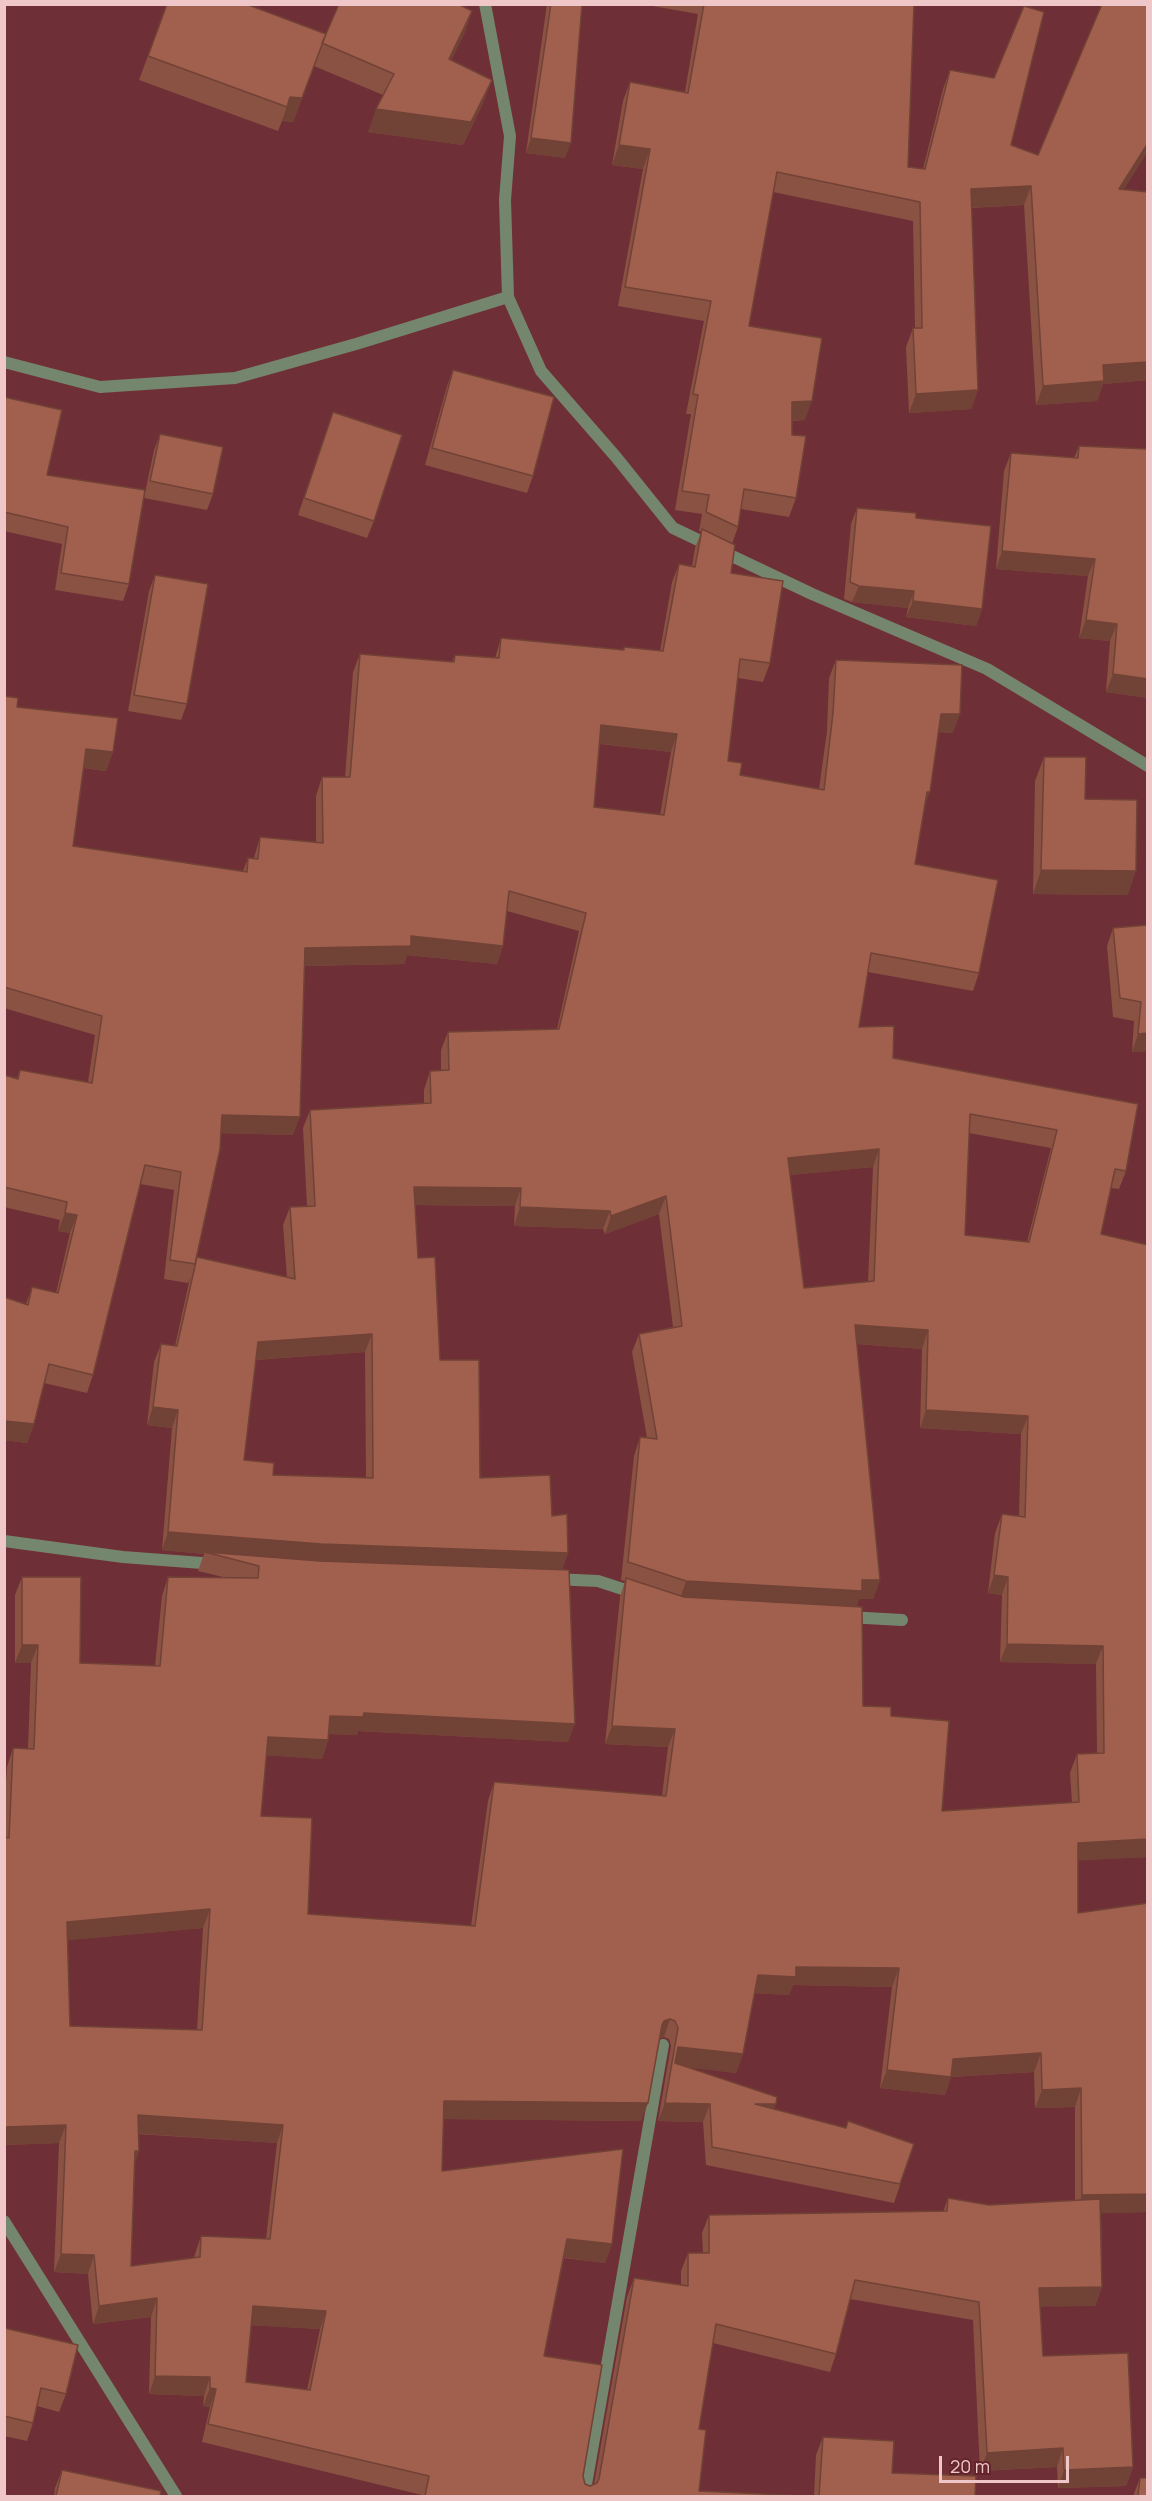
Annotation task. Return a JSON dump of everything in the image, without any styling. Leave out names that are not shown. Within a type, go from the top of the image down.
[{"type":"street","points":[[485,4],[510,136],[505,200],[508,297],[541,371],[674,528],[812,594],[987,669],[1148,766]]},
{"type":"street","points":[[4,362],[100,387],[235,378],[356,344],[508,297]]},
{"type":"street","points":[[4,1541],[123,1557],[231,1565]]},
{"type":"street","points":[[539,1579],[598,1581],[655,1600]]},
{"type":"street","points":[[831,1616],[902,1620]]},
{"type":"street","points":[[584,2496],[663,2045]]},
{"type":"street","points":[[4,2221],[176,2496]]},
{"type":"building","points":[[167,4],[246,4],[326,34],[302,98],[290,97],[287,107],[148,56]]},
{"type":"building","points":[[339,4],[458,4],[472,11],[449,59],[492,80],[471,122],[376,109],[394,74],[322,43]]},
{"type":"building","points":[[551,4],[582,4],[571,143],[531,138]]},
{"type":"building","points":[[704,4],[914,4],[908,167],[925,169],[950,70],[994,78],[1024,6],[1044,12],[1011,145],[1038,155],[1102,4],[1148,4],[1148,143],[1119,189],[1148,192],[1148,362],[1103,365],[1104,381],[1043,386],[1031,186],[971,189],[978,390],[916,394],[913,328],[922,328],[920,202],[777,172],[749,326],[822,338],[812,401],[792,402],[792,435],[806,436],[796,498],[744,489],[738,527],[706,512],[709,495],[682,491],[698,395],[693,394],[711,301],[625,287],[650,149],[619,145],[630,82],[688,93]]},
{"type":"building","points":[[453,370],[554,397],[533,476],[432,448]]},
{"type":"building","points":[[4,397],[62,410],[47,475],[145,490],[129,584],[61,573],[68,527],[4,512]]},
{"type":"building","points":[[333,412],[402,435],[374,521],[304,498]]},
{"type":"building","points":[[160,434],[223,447],[213,494],[150,481]]},
{"type":"building","points":[[1079,446],[1148,449],[1148,679],[1113,674],[1117,624],[1086,620],[1095,559],[1002,551],[1011,453],[1078,458]]},
{"type":"building","points":[[857,508],[916,513],[916,518],[991,526],[982,609],[913,601],[914,591],[859,586],[850,582]]},
{"type":"building","points":[[702,529],[735,545],[731,573],[783,581],[770,663],[740,659],[728,761],[742,763],[740,775],[824,790],[833,713],[836,660],[962,665],[960,714],[941,714],[930,792],[927,792],[915,864],[998,880],[979,973],[871,953],[859,1027],[894,1026],[893,1058],[1138,1104],[1126,1171],[1115,1169],[1101,1234],[1148,1245],[1148,1839],[1078,1843],[1078,1913],[1148,1903],[1148,2194],[1082,2195],[1081,2088],[1042,2090],[1041,2053],[953,2059],[951,2077],[887,2070],[899,1968],[796,1967],[796,1977],[758,1975],[743,2054],[678,2047],[675,2063],[777,2097],[776,2104],[755,2104],[846,2128],[848,2121],[914,2144],[900,2184],[712,2147],[710,2104],[665,2103],[678,2028],[675,2021],[670,2019],[664,2021],[662,2025],[648,2103],[444,2101],[442,2171],[623,2149],[612,2244],[567,2239],[544,2356],[602,2365],[583,2476],[585,2484],[590,2486],[597,2483],[599,2479],[634,2278],[688,2286],[688,2253],[709,2253],[709,2215],[947,2211],[948,2198],[989,2205],[1100,2199],[1102,2287],[1039,2288],[1043,2356],[1128,2353],[1133,2467],[1064,2470],[1063,2448],[987,2453],[979,2302],[855,2280],[836,2354],[716,2324],[699,2429],[706,2430],[699,2491],[805,2496],[425,2496],[429,2476],[208,2424],[216,2389],[210,2388],[210,2377],[155,2376],[157,2298],[99,2306],[94,2255],[61,2254],[66,2125],[4,2127],[4,1837],[9,1838],[13,1748],[34,1749],[38,1645],[22,1645],[22,1577],[81,1577],[80,1663],[160,1666],[168,1577],[258,1578],[259,1566],[205,1552],[320,1561],[569,1570],[575,1724],[364,1713],[363,1717],[330,1716],[328,1740],[268,1737],[261,1816],[312,1818],[308,1914],[475,1926],[494,1782],[666,1796],[675,1729],[612,1726],[626,1578],[684,1597],[862,1607],[863,1706],[891,1707],[891,1716],[949,1721],[942,1811],[1079,1802],[1077,1754],[1104,1753],[1103,1646],[1007,1644],[1008,1577],[994,1575],[1002,1514],[1025,1517],[1028,1416],[926,1410],[928,1330],[855,1325],[880,1580],[862,1580],[862,1591],[686,1581],[628,1562],[640,1437],[657,1439],[639,1334],[682,1326],[666,1196],[611,1216],[610,1211],[520,1207],[521,1188],[414,1187],[418,1258],[435,1257],[440,1360],[479,1360],[480,1478],[550,1475],[552,1516],[567,1514],[568,1553],[321,1544],[168,1532],[178,1410],[153,1407],[161,1344],[177,1346],[197,1257],[295,1279],[290,1207],[315,1206],[310,1110],[431,1103],[430,1071],[449,1070],[448,1032],[559,1029],[586,913],[509,891],[503,946],[411,936],[411,946],[305,948],[300,1117],[222,1115],[220,1149],[195,1264],[170,1260],[181,1172],[145,1165],[93,1375],[49,1364],[34,1424],[5,1421],[4,1426],[4,1297],[28,1305],[32,1287],[58,1293],[77,1215],[65,1213],[67,1202],[4,1187],[4,1075],[18,1079],[20,1070],[92,1083],[102,1016],[4,987],[4,696],[18,698],[17,707],[118,718],[113,752],[86,749],[73,846],[247,872],[248,858],[258,859],[260,837],[323,843],[322,777],[350,777],[360,654],[454,662],[455,655],[499,658],[501,638],[624,650],[624,647],[663,651],[679,564],[695,567]],"holes":[[[601,725],[677,734],[664,815],[594,807]],[[970,1114],[1057,1130],[1029,1242],[965,1235]],[[879,1149],[874,1281],[804,1288],[788,1158]],[[372,1334],[373,1478],[273,1475],[274,1463],[244,1460],[258,1342]],[[210,1909],[202,2030],[70,2026],[67,1922]],[[138,2115],[283,2125],[270,2239],[201,2236],[200,2257],[131,2266],[135,2151],[139,2151]],[[253,2306],[326,2311],[310,2390],[246,2382]]]},
{"type":"building","points":[[155,575],[208,584],[187,704],[134,695]]},
{"type":"building","points":[[1044,757],[1086,757],[1085,799],[1137,800],[1136,871],[1041,870]]},
{"type":"building","points":[[1148,925],[1148,1033],[1138,1034],[1141,1002],[1120,998],[1113,928]]},
{"type":"building","points":[[4,2328],[78,2345],[66,2394],[41,2388],[33,2423],[4,2416]]},
{"type":"building","points":[[823,2437],[894,2441],[892,2473],[976,2476],[975,2496],[819,2496]]},
{"type":"building","points":[[62,2470],[161,2491],[160,2496],[56,2496]]},
{"type":"building","points":[[1140,2478],[1148,2478],[1148,2496],[1138,2496]]}]
